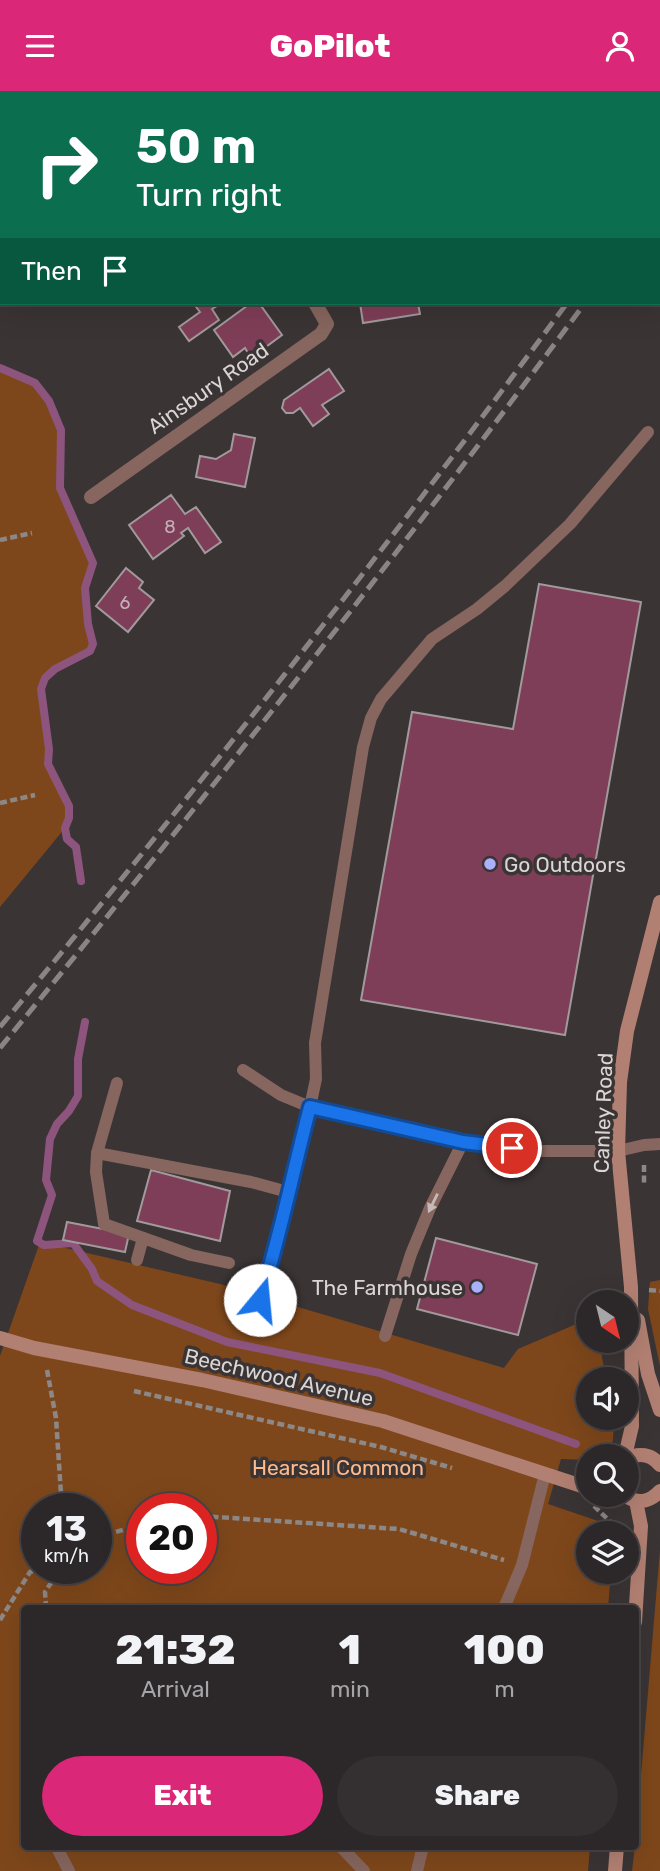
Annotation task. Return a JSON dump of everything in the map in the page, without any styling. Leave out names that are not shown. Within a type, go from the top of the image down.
[{"type":"street","name":"Ainsbury Road","points":[[90,497],[321,334],[327,324],[316,305]]},
{"type":"street","name":"Canley Road","points":[[629,1444],[632,1426],[631,1287],[618,1151],[620,1082],[628,1031],[660,902]]},
{"type":"street","name":"Canley Road","points":[[631,1287],[648,1374],[660,1411]]},
{"type":"street","name":"Beechwood Avenue","points":[[0,1338],[383,1421],[576,1482]]},
{"type":"street","points":[[639,1455],[656,1460],[660,1465]]},
{"type":"street","points":[[639,1497],[653,1498],[660,1490]]},
{"type":"street","points":[[632,1507],[641,1526],[636,1605]]},
{"type":"street","points":[[615,1871],[617,1850]]},
{"type":"lane","points":[[260,1300],[274,1255],[316,1079],[315,1043],[363,747],[371,718],[381,699],[432,639],[477,609],[505,586],[570,524],[648,432]]},
{"type":"lane","points":[[243,1070],[281,1095],[310,1107],[463,1142],[537,1151],[618,1151],[660,1144]]},
{"type":"lane","points":[[117,1083],[97,1153],[96,1173],[104,1224],[191,1255],[229,1263]]},
{"type":"lane","points":[[385,1336],[411,1254],[430,1208],[463,1142]]},
{"type":"lane","points":[[97,1153],[251,1182],[288,1192]]},
{"type":"lane","points":[[137,1260],[143,1238]]},
{"type":"lane","points":[[504,1605],[522,1565],[545,1474]]},
{"type":"lane","points":[[57,1850],[69,1871]]},
{"type":"lane","points":[[344,1850],[364,1871]]},
{"type":"lane","points":[[417,1871],[422,1850]]},
{"type":"path","points":[[0,540],[32,533]]},
{"type":"path","points":[[0,803],[35,795]]},
{"type":"path","points":[[644,1145],[644,1190]]},
{"type":"path","points":[[42,1349],[56,1418],[61,1493]]},
{"type":"path","points":[[35,1368],[60,1374]]},
{"type":"path","points":[[123,1388],[381,1447],[460,1471]]},
{"type":"path","points":[[591,1507],[610,1521]]},
{"type":"path","points":[[217,1517],[399,1529],[522,1565]]},
{"type":"path","points":[[0,1620],[22,1584]]},
{"type":"path","points":[[46,1605],[45,1592],[50,1584]]},
{"type":"green space","points":[[0,368],[35,383],[49,401],[61,430],[60,488],[93,563],[87,599],[88,621],[93,641],[86,654],[49,674],[42,690],[48,736],[48,764],[69,808],[65,828],[0,907]]},
{"type":"green space","name":"Hearsall Common","points":[[40,1242],[220,1284],[504,1368],[518,1349],[576,1324],[576,1353],[601,1353],[604,1367],[576,1367],[576,1430],[613,1430],[613,1440],[611,1444],[576,1444],[576,1460],[561,1459],[548,1504],[598,1521],[576,1521],[576,1584],[610,1584],[608,1605],[21,1605],[21,1850],[590,1850],[588,1871],[0,1871],[0,1356]]},
{"type":"green space","points":[[660,1280],[660,1366],[648,1309],[650,1282]]},
{"type":"green space","points":[[660,1550],[660,1871],[632,1871],[635,1850],[639,1850],[639,1799]]},
{"type":"building","points":[[195,305],[219,305],[212,309],[219,320],[189,341],[179,327],[200,312]]},
{"type":"building","points":[[248,305],[260,305],[282,335],[251,358],[245,348],[233,357],[214,330]]},
{"type":"building","points":[[360,305],[418,305],[420,314],[363,323]]},
{"type":"building","points":[[329,369],[344,391],[322,405],[329,414],[313,426],[300,408],[293,413],[286,413],[282,408],[284,400]]},
{"type":"building","points":[[234,434],[255,438],[245,487],[196,477],[200,456],[216,459],[231,450]]},
{"type":"building","points":[[171,495],[185,514],[196,507],[221,542],[205,553],[188,528],[181,533],[184,536],[153,559],[129,525]]},
{"type":"building","points":[[126,568],[143,582],[139,588],[154,600],[128,632],[96,606]]},
{"type":"building","name":"Go Outdoors","points":[[539,584],[641,602],[565,1035],[361,1000],[412,712],[513,729]]},
{"type":"building","points":[[151,1170],[230,1191],[220,1241],[137,1221]]},
{"type":"building","points":[[67,1222],[129,1234],[125,1252],[63,1240]]},
{"type":"building","name":"The Farmhouse","points":[[436,1238],[537,1264],[518,1335],[417,1309]]},
{"type":"waterway","points":[[0,368],[35,383],[49,401],[61,430],[60,488],[93,563],[85,588],[88,624],[93,644],[90,651],[55,669],[45,678],[41,689],[49,749],[48,764],[69,806],[69,818],[65,828],[67,839],[76,847],[81,881]]},
{"type":"waterway","points":[[85,1022],[78,1059],[78,1096],[57,1124],[50,1139],[46,1180],[52,1195],[37,1241],[44,1245],[73,1243],[92,1269],[97,1281],[132,1305],[227,1342],[380,1373],[576,1444]]},
{"type":"railway","points":[[0,1027],[289,669],[566,305]]},
{"type":"railway","points":[[0,1048],[297,679],[583,305]]},
{"type":"place","name":"Go Outdoors","points":[[490,864]]},
{"type":"place","name":"The Farmhouse","points":[[477,1287]]},
{"type":"route","points":[[260,1300],[274,1255],[310,1107],[463,1142],[512,1148]]}]
